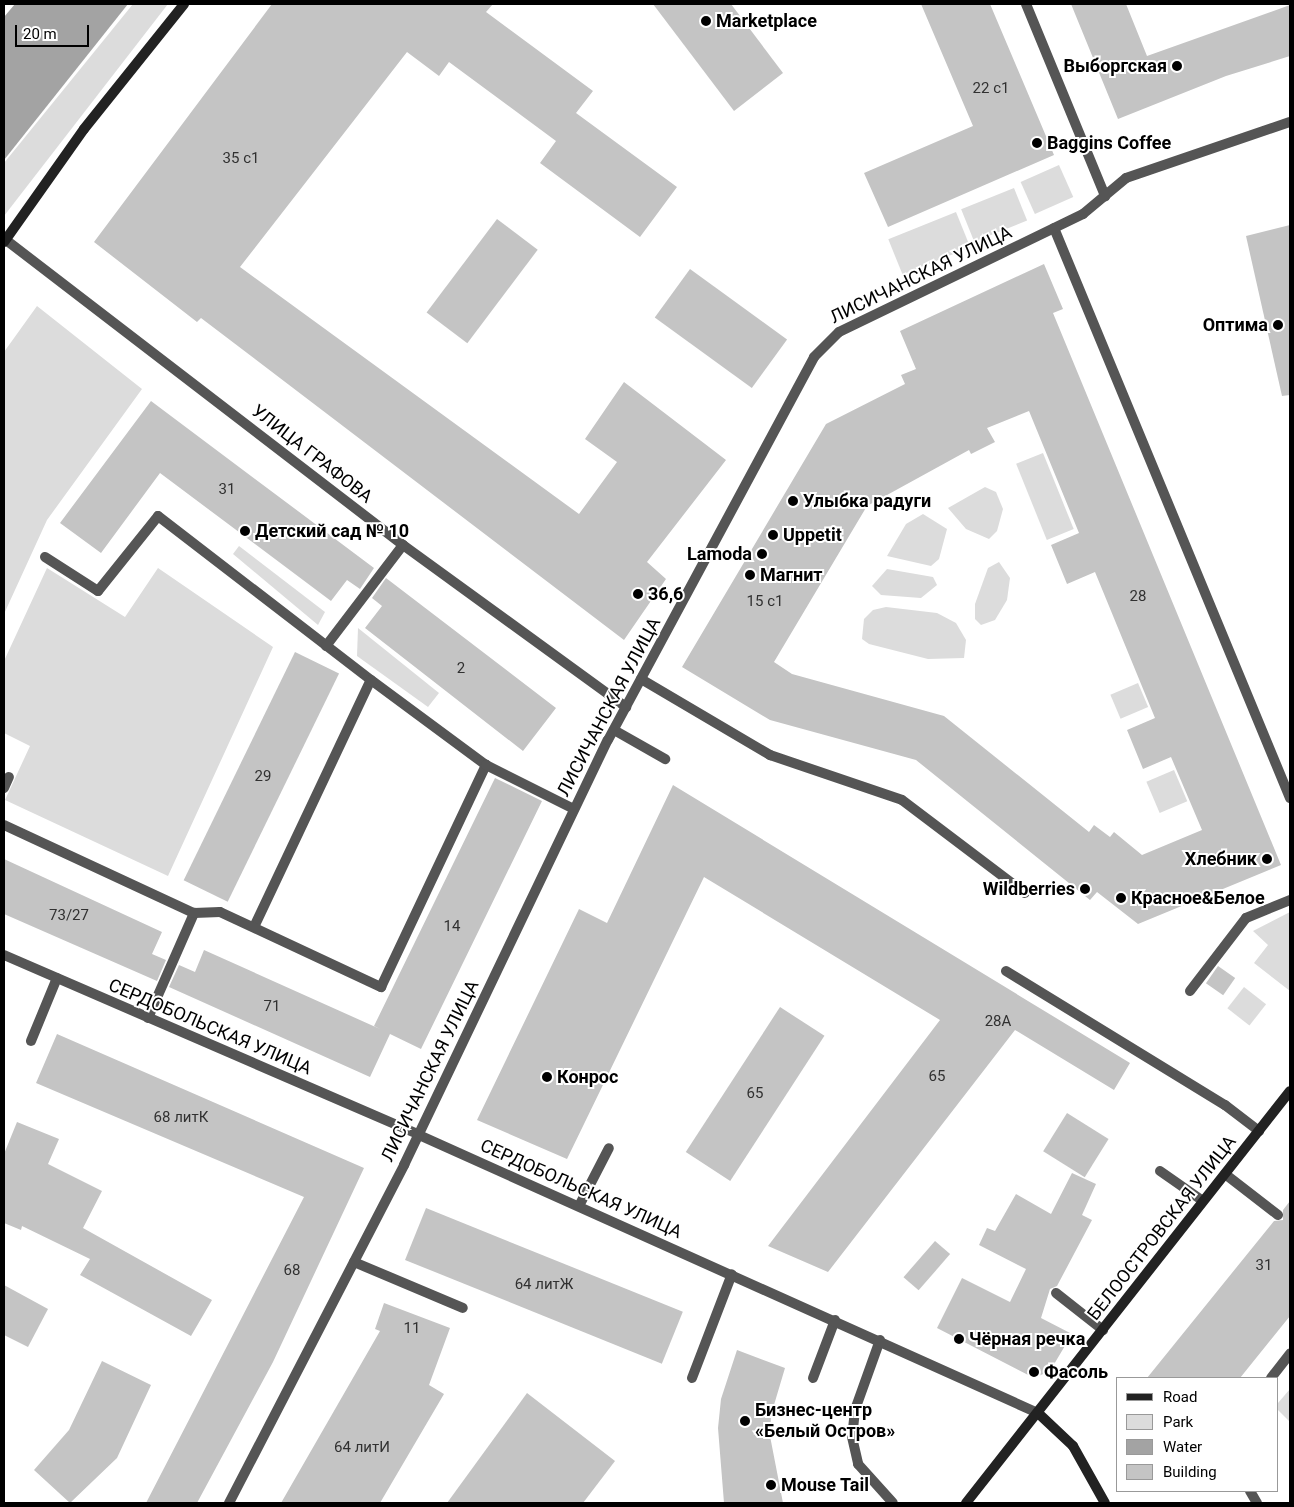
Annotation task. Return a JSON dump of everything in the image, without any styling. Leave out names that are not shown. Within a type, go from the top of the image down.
[{"type":"main road","points":[[5,241],[84,130],[184,4]]},
{"type":"main road","name":"БЕЛООСТРОВСКАЯ УЛИЦА","points":[[966,1503],[1290,1091]]},
{"type":"main road","name":"СЕРДОБОЛЬСКАЯ УЛИЦА","points":[[1038,1413],[1073,1446],[1105,1503]]},
{"type":"street","points":[[1026,4],[1104,196]]},
{"type":"street","name":"ЛИСИЧАНСКАЯ УЛИЦА","points":[[229,1503],[418,1135],[574,809],[626,706],[825,343],[1083,214],[1126,178],[1290,122]]},
{"type":"street","points":[[1054,228],[1290,798]]},
{"type":"street","name":"УЛИЦА ГРАФОВА","points":[[5,241],[403,545],[626,706]]},
{"type":"street","points":[[45,557],[98,591],[158,516],[326,646],[486,765],[574,809]]},
{"type":"street","points":[[326,646],[403,545]]},
{"type":"street","points":[[641,679],[770,755],[902,800],[1026,893]]},
{"type":"street","points":[[254,927],[371,680]]},
{"type":"street","points":[[614,730],[665,759]]},
{"type":"street","points":[[4,825],[194,913],[220,912],[381,987],[486,765]]},
{"type":"street","points":[[4,788],[9,777]]},
{"type":"street","points":[[1190,991],[1246,918],[1290,900]]},
{"type":"street","points":[[148,1018],[194,913]]},
{"type":"street","name":"СЕРДОБОЛЬСКАЯ УЛИЦА","points":[[4,955],[579,1206],[880,1340],[1038,1413]]},
{"type":"street","points":[[1006,971],[1225,1105],[1259,1131]]},
{"type":"street","points":[[31,1041],[56,978]]},
{"type":"street","points":[[579,1206],[609,1148]]},
{"type":"street","points":[[1160,1171],[1203,1201]]},
{"type":"street","points":[[1225,1174],[1278,1216]]},
{"type":"street","points":[[354,1262],[463,1308]]},
{"type":"street","points":[[692,1378],[732,1274]]},
{"type":"street","points":[[1056,1293],[1103,1330]]},
{"type":"street","points":[[813,1378],[835,1320]]},
{"type":"street","points":[[880,1340],[855,1410],[852,1437],[858,1464],[893,1503]]},
{"type":"street","points":[[1272,1377],[1290,1354]]},
{"type":"street","points":[[1251,1492],[1257,1503]]},
{"type":"green space","points":[[133,4],[168,4],[4,216],[4,163]]},
{"type":"green space","points":[[1059,165],[1073,197],[1035,214],[1021,182]]},
{"type":"green space","points":[[1014,188],[1027,220],[974,242],[961,209]]},
{"type":"green space","points":[[956,212],[970,247],[903,275],[888,239]]},
{"type":"green space","points":[[37,306],[142,389],[47,520],[4,614],[4,352]]},
{"type":"green space","points":[[1043,453],[1074,529],[1047,540],[1016,464]]},
{"type":"green space","points":[[985,487],[996,492],[1003,509],[997,531],[989,539],[966,529],[948,508]]},
{"type":"green space","points":[[923,514],[947,529],[939,559],[931,566],[887,556],[906,524]]},
{"type":"green space","points":[[239,546],[325,612],[318,625],[233,554]]},
{"type":"green space","points":[[999,562],[1010,578],[1007,600],[995,620],[981,625],[975,619],[975,604],[988,568]]},
{"type":"green space","points":[[47,568],[125,617],[158,568],[273,647],[168,876],[5,800],[30,746],[4,733],[4,661]]},
{"type":"green space","points":[[887,569],[933,577],[937,585],[921,598],[881,595],[872,586]]},
{"type":"green space","points":[[886,607],[937,613],[956,623],[966,640],[964,658],[928,659],[869,644],[862,639],[864,619],[873,610]]},
{"type":"green space","points":[[358,628],[439,693],[428,707],[357,656]]},
{"type":"green space","points":[[1138,683],[1148,707],[1121,719],[1110,695]]},
{"type":"green space","points":[[1174,770],[1187,801],[1160,813],[1146,782]]},
{"type":"green space","points":[[1290,912],[1290,991],[1254,963],[1268,945],[1253,931]]},
{"type":"green space","points":[[1244,987],[1266,1004],[1249,1026],[1227,1008]]},
{"type":"green space","points":[[1290,1389],[1290,1422],[1279,1411],[1279,1402]]},
{"type":"water","points":[[15,4],[128,4],[4,160],[4,17]]},
{"type":"building","points":[[272,4],[493,4],[486,12],[593,91],[576,113],[677,187],[640,237],[540,163],[556,141],[449,62],[439,76],[407,52],[240,267],[579,514],[617,462],[585,439],[624,382],[726,460],[647,562],[666,579],[624,640],[201,318],[197,322],[94,242]]},
{"type":"building","points":[[653,4],[731,4],[783,73],[734,111]]},
{"type":"building","points":[[921,4],[990,4],[1054,155],[888,227],[864,173],[973,126]]},
{"type":"building","name":"Выборгская","points":[[1071,4],[1126,4],[1147,56],[1290,5],[1290,56],[1226,76],[1118,119]]},
{"type":"building","points":[[497,219],[538,250],[467,343],[427,312]]},
{"type":"building","name":"Оптима","points":[[1290,225],[1290,395],[1282,396],[1246,236]]},
{"type":"building","points":[[1044,264],[1063,309],[1053,313],[1281,865],[1138,924],[1097,892],[1090,900],[916,760],[770,720],[682,667],[826,424],[905,384],[901,375],[916,369],[900,331]],"holes":[[[1029,411],[1079,533],[1051,545],[1067,584],[1095,572],[1155,718],[1127,730],[1143,769],[1171,757],[1202,830],[1142,855],[1114,832],[1110,837],[1094,825],[1089,832],[944,716],[792,674],[774,662],[867,506],[969,450],[971,454],[995,442],[987,428]]]},
{"type":"building","points":[[690,269],[787,340],[752,388],[655,318]]},
{"type":"building","points":[[151,401],[374,568],[360,589],[347,580],[331,601],[160,473],[101,553],[60,523]]},
{"type":"building","points":[[386,578],[556,708],[523,751],[365,628],[382,606],[372,598]]},
{"type":"building","points":[[295,652],[339,673],[228,902],[184,880]]},
{"type":"building","points":[[495,778],[542,801],[421,1049],[390,1034],[370,1077],[169,987],[179,965],[195,972],[204,950],[380,1029],[374,1026]]},
{"type":"building","points":[[673,785],[1130,1063],[1114,1090],[1015,1030],[828,1272],[768,1246],[940,1020],[704,877],[567,1159],[477,1120],[579,909],[607,923]]},
{"type":"building","points":[[4,859],[162,932],[152,954],[166,960],[157,981],[4,914]]},
{"type":"building","points":[[1218,966],[1235,978],[1223,995],[1206,983]]},
{"type":"building","points":[[780,1007],[824,1036],[730,1181],[686,1152]]},
{"type":"building","points":[[57,1034],[364,1168],[273,1362],[197,1503],[146,1503],[304,1197],[36,1083]]},
{"type":"building","points":[[1067,1113],[1109,1139],[1085,1177],[1043,1151]]},
{"type":"building","points":[[17,1122],[59,1139],[48,1164],[102,1191],[83,1228],[212,1300],[191,1336],[80,1275],[90,1259],[22,1226],[21,1230],[4,1223],[4,1154]]},
{"type":"building","points":[[1072,1173],[1096,1184],[1082,1215],[1092,1220],[1057,1286],[1050,1289],[1041,1318],[1072,1334],[1050,1371],[1034,1378],[937,1328],[962,1278],[1010,1302],[1026,1269],[979,1245],[987,1228],[995,1231],[1016,1194],[1051,1214]]},
{"type":"building","points":[[1290,1201],[1290,1316],[1241,1377],[1148,1377],[1274,1221],[1283,1220],[1283,1210]]},
{"type":"building","points":[[426,1208],[683,1312],[662,1364],[405,1260]]},
{"type":"building","points":[[935,1241],[950,1254],[919,1290],[904,1277]]},
{"type":"building","points":[[4,1285],[48,1309],[28,1347],[4,1335]]},
{"type":"building","points":[[384,1303],[450,1328],[429,1385],[444,1394],[380,1503],[281,1503],[380,1331],[375,1329]]},
{"type":"building","name":"Бизнес-центр «Белый Остров»","points":[[737,1350],[785,1368],[771,1415],[770,1436],[783,1503],[724,1503],[718,1428],[721,1399]]},
{"type":"building","points":[[102,1361],[151,1385],[117,1458],[70,1503],[34,1470],[69,1430]]},
{"type":"building","points":[[527,1393],[615,1461],[583,1503],[447,1503]]},
{"type":"place","name":"Marketplace","points":[[706,21]]},
{"type":"place","name":"Выборгская","points":[[1177,66]]},
{"type":"place","name":"Baggins Coffee","points":[[1037,143]]},
{"type":"place","name":"Оптима","points":[[1278,325]]},
{"type":"place","name":"Улыбка радуги","points":[[793,501]]},
{"type":"place","name":"Детский сад № 10","points":[[245,531]]},
{"type":"place","name":"Uppetit","points":[[773,535]]},
{"type":"place","name":"Lamoda","points":[[762,554]]},
{"type":"place","name":"Магнит","points":[[750,575]]},
{"type":"place","name":"36,6","points":[[638,594]]},
{"type":"place","name":"Хлебник","points":[[1267,859]]},
{"type":"place","name":"Wildberries","points":[[1085,889]]},
{"type":"place","name":"Красное&Белое","points":[[1121,898]]},
{"type":"place","name":"Конрос","points":[[547,1077]]},
{"type":"place","name":"Чёрная речка","points":[[959,1339]]},
{"type":"place","name":"Фасоль","points":[[1034,1372]]},
{"type":"place","name":"Бизнес-центр «Белый Остров»","points":[[745,1421]]},
{"type":"place","name":"Mouse Tail","points":[[771,1485]]}]
